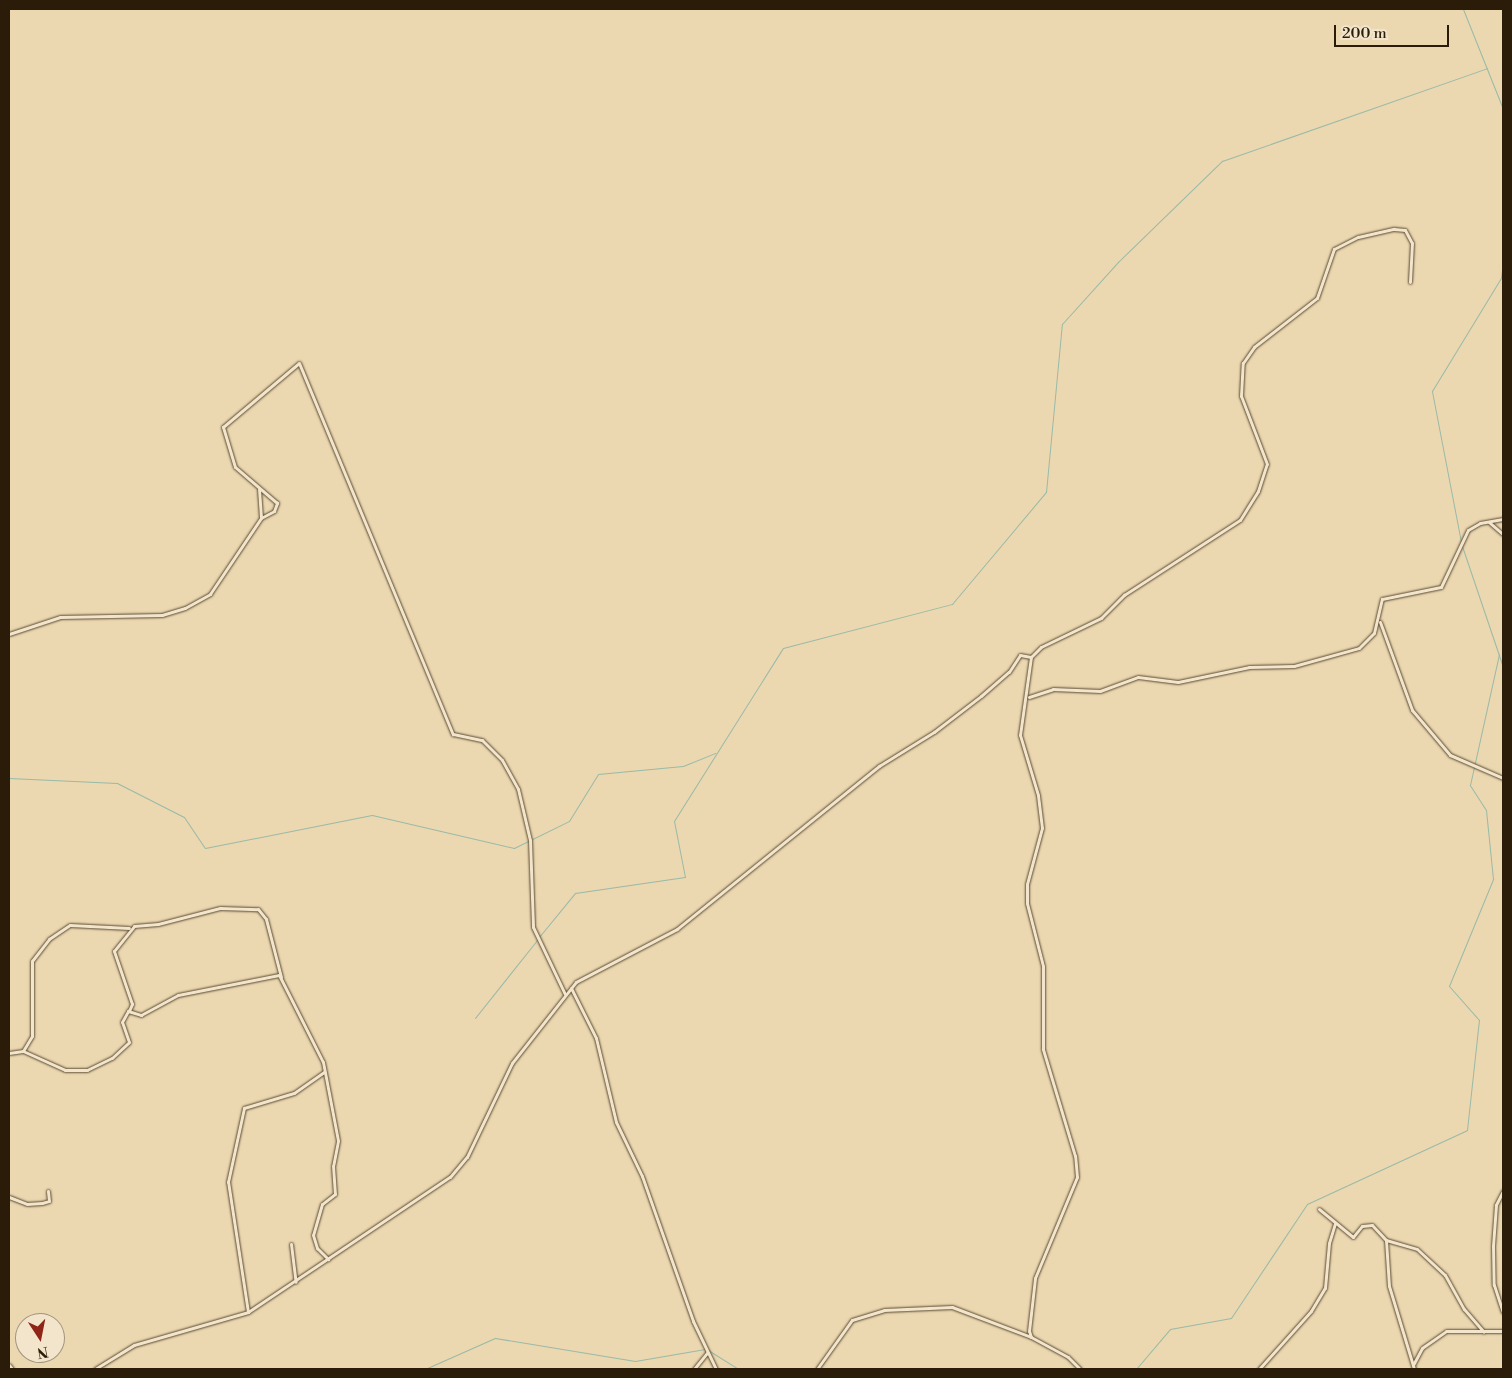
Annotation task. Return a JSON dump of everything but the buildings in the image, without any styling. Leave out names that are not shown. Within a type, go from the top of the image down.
[{"type":"street","points":[[1031,1337],[1035,1278],[1077,1178],[1075,1156],[1043,1049],[1043,966],[1027,904],[1027,884],[1042,828],[1038,795],[1020,735],[1028,697],[1031,657],[1041,647],[1101,618],[1124,595],[1226,533],[1243,516],[1258,492],[1267,464],[1241,396],[1243,363],[1254,347],[1317,298],[1334,249],[1358,237],[1394,229],[1406,230],[1412,243],[1410,282]]},
{"type":"street","points":[[9,634],[31,623],[60,617],[162,614],[185,608],[214,590],[261,518],[274,511],[276,503],[233,464],[222,427],[299,363],[453,734],[482,740],[502,760],[518,789],[530,840],[532,927],[565,994]]},
{"type":"street","points":[[258,487],[261,518]]},
{"type":"street","points":[[1503,519],[1474,526],[1462,538],[1441,587],[1382,599],[1380,622],[1415,714],[1450,755],[1503,778]]},
{"type":"street","points":[[1489,522],[1503,534]]},
{"type":"street","points":[[1028,697],[1053,689],[1100,690],[1138,677],[1178,682],[1249,667],[1294,666],[1365,645],[1380,622]]},
{"type":"street","points":[[95,1369],[134,1345],[248,1312],[296,1282],[459,1168],[512,1063],[571,988],[590,973],[677,928],[879,766],[934,732],[981,696],[1009,672],[1020,655],[1031,657]]},
{"type":"street","points":[[23,1051],[32,1036],[32,960],[50,939],[70,925],[129,928],[220,908],[258,909],[266,919],[281,977],[316,1048],[324,1072],[338,1141],[333,1166],[336,1190],[322,1204],[313,1234],[317,1248],[328,1259]]},
{"type":"street","points":[[9,1053],[23,1051],[65,1070],[96,1067],[129,1042],[122,1022],[132,1004],[114,951],[129,928]]},
{"type":"street","points":[[128,1011],[141,1015],[185,993],[257,977],[281,977]]},
{"type":"street","points":[[571,988],[596,1038],[616,1122],[642,1176],[707,1353],[716,1369]]},
{"type":"street","points":[[248,1312],[228,1182],[245,1117],[244,1108],[294,1094],[324,1072]]},
{"type":"street","points":[[9,1197],[27,1204],[42,1204],[49,1201],[48,1191]]},
{"type":"street","points":[[1503,1191],[1496,1205],[1493,1246],[1494,1285],[1503,1312]]},
{"type":"street","points":[[1319,1209],[1353,1237],[1362,1226],[1372,1225],[1386,1240],[1416,1249],[1444,1275],[1464,1309],[1484,1332]]},
{"type":"street","points":[[1259,1369],[1311,1311],[1325,1288],[1329,1243],[1335,1223]]},
{"type":"street","points":[[1386,1240],[1388,1286],[1414,1367]]},
{"type":"street","points":[[292,1244],[296,1282]]},
{"type":"street","points":[[817,1369],[852,1320],[877,1311],[952,1307],[1031,1337],[1068,1357],[1080,1369]]},
{"type":"street","points":[[1414,1367],[1422,1348],[1442,1332],[1503,1331]]},
{"type":"street","points":[[694,1369],[707,1353]]},
{"type":"street","points":[[9,1365],[12,1369]]},
{"type":"waterway","points":[[1463,9],[1503,109]]},
{"type":"waterway","points":[[539,937],[575,893],[685,877],[674,821],[783,648],[952,604],[1046,492],[1062,324],[1119,261],[1222,161],[1487,68]]},
{"type":"waterway","points":[[1461,542],[1432,391],[1501,278],[1503,261]]},
{"type":"waterway","points":[[1462,546],[1503,667]]},
{"type":"waterway","points":[[1136,1369],[1170,1329],[1231,1318],[1307,1204],[1467,1130],[1479,1020],[1449,986],[1493,879],[1486,810],[1470,785],[1499,654]]},
{"type":"waterway","points":[[9,778],[117,783],[184,817],[205,848],[372,815],[514,848],[569,821],[598,774],[683,766],[716,753]]},
{"type":"waterway","points":[[475,1018],[537,940]]},
{"type":"waterway","points":[[425,1369],[495,1338],[635,1361],[705,1349]]},
{"type":"waterway","points":[[708,1350],[739,1369]]}]
